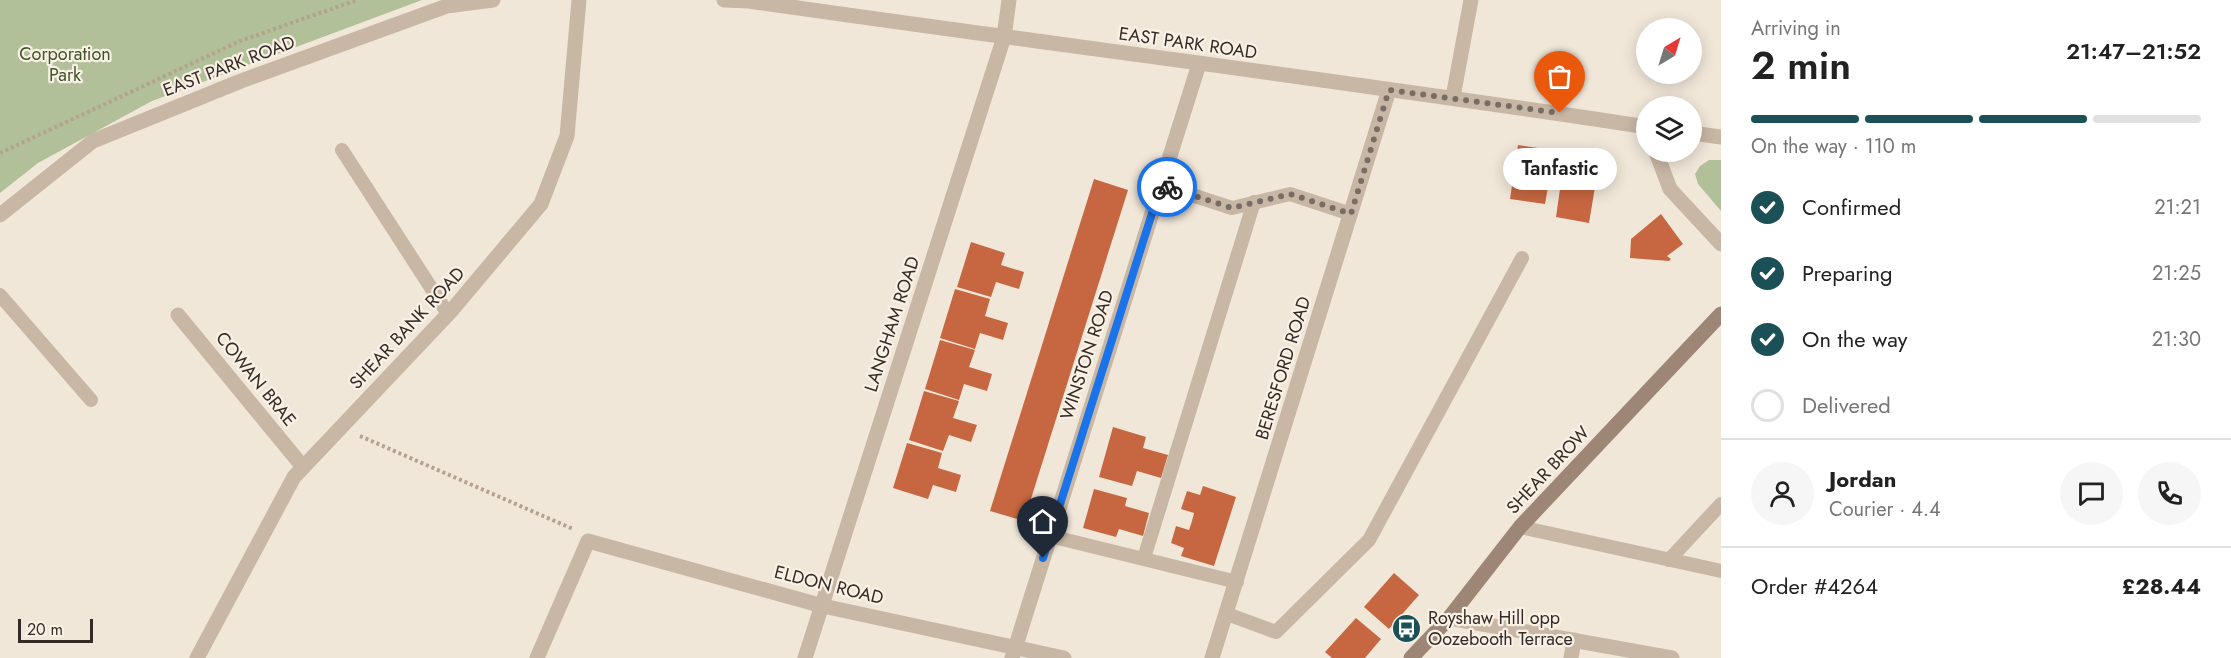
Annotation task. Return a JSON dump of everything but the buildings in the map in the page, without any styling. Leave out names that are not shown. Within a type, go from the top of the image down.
[{"type":"main road","name":"SHEAR BROW","points":[[1411,658],[1449,618],[1520,527],[1721,315]]},
{"type":"street","name":"EAST PARK ROAD","points":[[0,215],[93,141],[241,81],[447,6],[493,0]]},
{"type":"street","name":"SHEAR BANK ROAD","points":[[197,658],[294,477],[448,314],[542,204],[567,136],[579,0]]},
{"type":"street","name":"EAST PARK ROAD","points":[[724,0],[749,1],[1453,97],[1636,125]]},
{"type":"street","name":"LANGHAM ROAD","points":[[805,658],[1004,37],[1009,0]]},
{"type":"street","points":[[1453,97],[1471,0]]},
{"type":"street","name":"WINSTON ROAD","points":[[1013,653],[1199,64]]},
{"type":"street","name":"BERESFORD ROAD","points":[[1212,658],[1389,90]]},
{"type":"street","points":[[1702,134],[1721,137]]},
{"type":"street","points":[[1660,162],[1670,189],[1721,244]]},
{"type":"street","name":"COWAN BRAE","points":[[178,315],[303,467]]},
{"type":"street","points":[[541,657],[588,541]]},
{"type":"street","name":"ELDON ROAD","points":[[588,541],[823,606],[1013,653],[1064,658]]},
{"type":"street","points":[[1449,618],[1672,658]]},
{"type":"street","points":[[1571,658],[1574,640]]},
{"type":"lane","points":[[342,150],[448,314]]},
{"type":"lane","points":[[1161,185],[1232,208],[1290,194],[1351,214]]},
{"type":"lane","points":[[1144,558],[1254,202]]},
{"type":"lane","points":[[1227,614],[1276,632],[1369,540],[1522,258]]},
{"type":"lane","points":[[0,295],[91,400]]},
{"type":"lane","points":[[1669,560],[1721,504]]},
{"type":"lane","points":[[1520,527],[1721,571]]},
{"type":"lane","points":[[1050,536],[1237,582]]},
{"type":"path","points":[[0,153],[240,41],[357,0]]},
{"type":"path","points":[[341,428],[569,527],[588,541]]},
{"type":"green space","name":"Corporation Park","points":[[0,0],[422,0],[152,101],[38,163],[0,193]]},
{"type":"green space","points":[[1709,160],[1721,160],[1721,211],[1698,184],[1695,174],[1700,166]]},
{"type":"way so far","points":[[1167,187],[1232,208],[1290,194],[1351,214],[1389,90],[1560,113]]},
{"type":"place","name":"Tanfastic","points":[[1560,113]]},
{"type":"place","name":"Royshaw Hill opp Oozebooth Terrace","points":[[1407,628]]},
{"type":"route","points":[[1043,558],[1161,185],[1167,187]]}]
